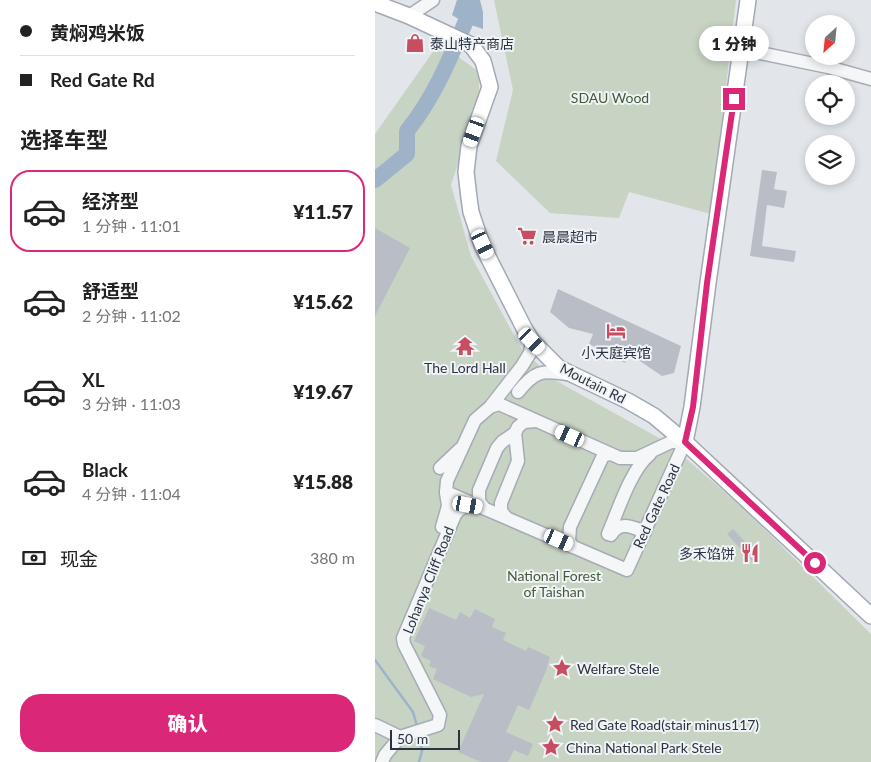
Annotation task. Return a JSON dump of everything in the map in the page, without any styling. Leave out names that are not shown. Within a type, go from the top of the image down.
[{"type":"main road","points":[[685,442],[693,407],[707,283],[748,0]]},
{"type":"main road","points":[[375,3],[409,16]]},
{"type":"main road","name":"Moutain Rd","points":[[409,16],[471,45],[483,61],[490,87],[469,146],[466,172],[471,212],[502,287],[523,328],[532,341],[559,368],[628,401],[654,416],[685,442],[871,616]]},
{"type":"street","points":[[409,16],[433,0]]},
{"type":"street","points":[[741,49],[828,67],[871,79]]},
{"type":"street","name":"Lohanya Cliff Road","points":[[484,508],[468,505],[458,510],[403,638],[404,644],[440,715],[438,725],[433,727],[432,716],[396,642],[396,636],[445,518],[448,506],[447,481],[475,420],[490,407],[522,366],[530,354],[532,341]]},
{"type":"street","points":[[518,392],[535,375],[543,371],[572,374]]},
{"type":"street","points":[[490,407],[499,404],[610,454],[628,459],[637,458],[671,442],[685,442]]},
{"type":"street","points":[[484,508],[479,501],[479,490],[497,448],[525,422],[536,421]]},
{"type":"street","points":[[505,516],[501,511],[501,503],[518,462],[515,433]]},
{"type":"street","name":"Red Gate Road","points":[[573,546],[627,570],[685,442]]},
{"type":"street","points":[[440,468],[465,443]]},
{"type":"street","points":[[645,532],[621,526],[609,534],[639,465],[654,450]]},
{"type":"street","points":[[573,546],[569,541],[570,527],[603,458],[605,455],[610,454]]},
{"type":"street","points":[[446,492],[573,546]]},
{"type":"street","points":[[375,725],[400,737]]},
{"type":"street","points":[[382,762],[385,755],[400,737],[433,727]]},
{"type":"green space","name":"SDAU Wood","points":[[494,0],[736,0],[711,214],[629,192],[619,218],[550,213],[496,161],[513,90]]},
{"type":"green space","name":"National Forest of Taishan","points":[[435,49],[453,53],[479,72],[479,100],[451,185],[471,256],[521,348],[553,379],[668,443],[742,507],[871,634],[871,762],[375,762],[375,134]]},
{"type":"water","points":[[457,0],[480,0],[483,12],[483,29],[465,23],[452,15]]},
{"type":"building","points":[[762,170],[777,172],[774,189],[787,191],[784,208],[767,205],[762,246],[796,251],[794,262],[750,256]]},
{"type":"building","points":[[375,228],[410,248],[375,316]]},
{"type":"building","name":"小天庭宾馆","points":[[558,289],[681,346],[674,373],[662,376],[628,353],[625,363],[589,344],[593,334],[569,328],[550,312]]},
{"type":"building","points":[[733,529],[758,556],[752,561],[727,534]]},
{"type":"building","points":[[429,608],[456,620],[460,612],[470,618],[475,609],[495,619],[492,627],[506,633],[503,640],[526,651],[528,647],[550,657],[529,710],[518,705],[506,732],[533,744],[528,756],[514,750],[508,762],[481,762],[458,752],[484,694],[471,697],[433,679],[437,669],[429,666],[431,661],[421,656],[425,646],[414,641]]},
{"type":"waterway","points":[[375,180],[407,154],[407,131],[433,93],[465,23]]},
{"type":"waterway","points":[[375,660],[413,712],[417,726]]},
{"type":"waterway","points":[[419,737],[422,751],[419,762]]},
{"type":"place","name":"泰山特产商店","points":[[415,43]]},
{"type":"place","name":"晨晨超市","points":[[527,236]]},
{"type":"place","name":"小天庭宾馆","points":[[616,331]]},
{"type":"place","name":"The Lord Hall","points":[[465,346]]},
{"type":"place","name":"多禾馅饼","points":[[750,553]]},
{"type":"place","name":"Welfare Stele","points":[[562,668]]},
{"type":"place","name":"Red Gate Road(stair minus117)","points":[[555,724]]},
{"type":"place","name":"China National Park Stele","points":[[551,747]]},
{"type":"route","points":[[734,99],[707,283],[693,407],[685,442],[815,563]]}]
